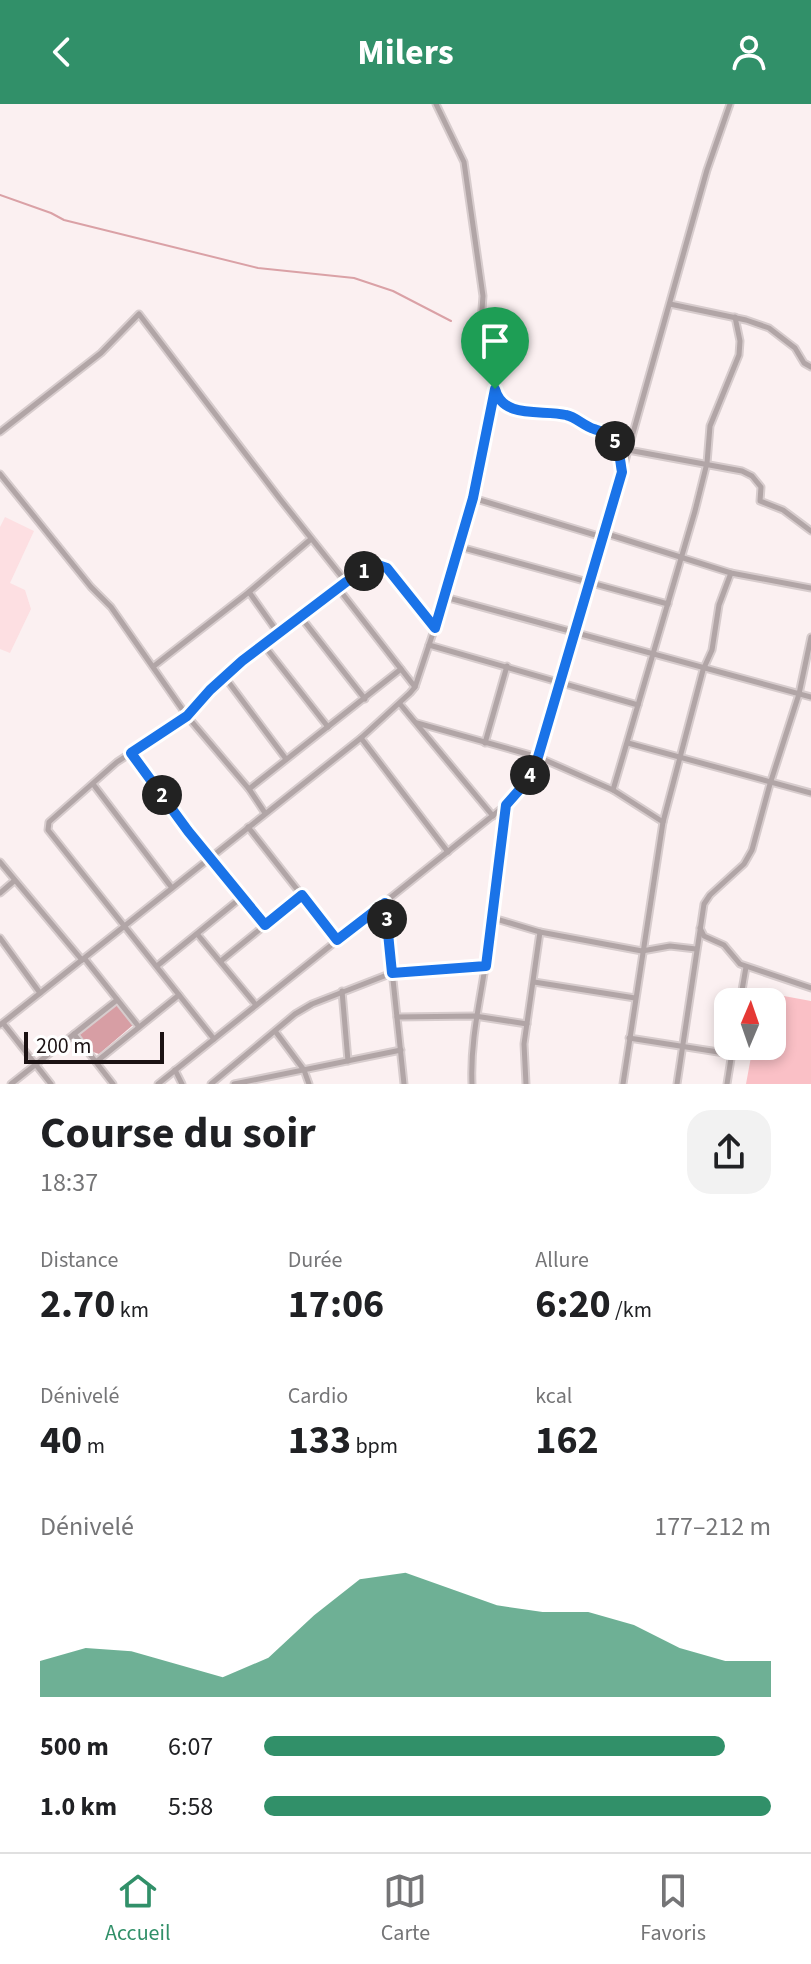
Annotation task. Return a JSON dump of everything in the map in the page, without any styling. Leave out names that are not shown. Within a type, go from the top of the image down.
[{"type":"street","points":[[51,1084],[2,1024],[361,738],[415,687],[460,547],[495,389],[494,358],[480,319],[483,297],[464,162],[436,104]]},
{"type":"street","points":[[158,1084],[493,816],[528,780],[538,757],[590,582],[707,170],[730,104]]},
{"type":"street","points":[[670,304],[735,317],[774,331],[795,348],[804,363],[811,367]]},
{"type":"street","points":[[0,432],[101,353],[139,314],[346,582]]},
{"type":"street","points":[[613,790],[707,463],[710,426],[739,355],[740,341],[735,317]]},
{"type":"street","points":[[495,389],[500,401],[514,408],[532,413],[567,415],[609,434],[617,445],[622,472]]},
{"type":"street","points":[[628,450],[748,473],[761,487],[760,501],[783,510],[811,531]]},
{"type":"street","points":[[0,474],[91,587],[111,607],[187,716],[249,789],[265,813]]},
{"type":"street","points":[[473,498],[682,556],[731,573],[811,588]]},
{"type":"street","points":[[154,666],[311,539]]},
{"type":"street","points":[[460,547],[668,604]]},
{"type":"street","points":[[214,1039],[48,827],[49,822],[131,753],[187,716],[224,676],[263,644],[369,568],[383,566],[435,628]]},
{"type":"street","points":[[623,1084],[663,822],[703,670],[712,650],[719,605],[731,573]]},
{"type":"street","points":[[338,588],[415,687]]},
{"type":"street","points":[[249,592],[278,633]]},
{"type":"street","points":[[445,597],[703,670],[811,697]]},
{"type":"street","points":[[300,616],[365,699]]},
{"type":"street","points":[[677,1084],[706,900],[749,857],[799,694],[811,637]]},
{"type":"street","points":[[263,644],[328,727]]},
{"type":"street","points":[[429,645],[638,705]]},
{"type":"street","points":[[485,743],[507,666]]},
{"type":"street","points":[[249,789],[401,669]]},
{"type":"street","points":[[224,676],[286,759]]},
{"type":"street","points":[[400,704],[493,816]]},
{"type":"street","points":[[417,723],[538,757],[613,790],[663,822]]},
{"type":"street","points":[[361,738],[448,852]]},
{"type":"street","points":[[628,743],[681,760],[811,793]]},
{"type":"street","points":[[131,753],[210,859],[265,925]]},
{"type":"street","points":[[93,784],[172,888]]},
{"type":"street","points":[[472,1084],[475,1016],[486,966],[506,805]]},
{"type":"street","points":[[248,827],[337,940]]},
{"type":"street","points":[[0,862],[139,1027]]},
{"type":"street","points":[[0,893],[15,881]]},
{"type":"street","points":[[221,961],[302,895]]},
{"type":"street","points":[[157,966],[242,897]]},
{"type":"street","points":[[385,903],[404,1084]]},
{"type":"street","points":[[493,918],[540,932],[642,951],[670,946],[696,949]]},
{"type":"street","points":[[700,927],[704,936],[724,945],[737,963],[811,988]]},
{"type":"street","points":[[526,1084],[524,1044],[540,932]]},
{"type":"street","points":[[198,935],[256,1005]]},
{"type":"street","points":[[0,938],[40,993]]},
{"type":"street","points":[[0,956],[9,949]]},
{"type":"street","points":[[211,1084],[295,1014],[342,991],[392,973],[486,966]]},
{"type":"street","points":[[742,988],[746,967]]},
{"type":"street","points":[[533,982],[635,998]]},
{"type":"street","points":[[342,991],[348,1061]]},
{"type":"street","points":[[96,1062],[179,995]]},
{"type":"street","points":[[11,1084],[117,1000]]},
{"type":"street","points":[[397,1017],[475,1016],[527,1024]]},
{"type":"street","points":[[275,1031],[304,1070],[309,1084]]},
{"type":"street","points":[[73,1034],[113,1084]]},
{"type":"street","points":[[629,1038],[714,1052]]},
{"type":"street","points":[[234,1084],[401,1050]]},
{"type":"street","points":[[727,1084],[730,1060]]},
{"type":"street","points":[[175,1070],[182,1084]]},
{"type":"shaded area","points":[[5,517],[34,531],[10,583],[25,590],[31,609],[10,653],[0,649],[0,527]]},
{"type":"shaded area","points":[[786,996],[811,1001],[811,1084],[746,1084],[750,1060],[786,1060]]},
{"type":"shaded area","points":[[117,1004],[133,1025],[99,1054],[93,1052],[79,1034]]},
{"type":"waterway","points":[[0,195],[64,220],[258,268],[354,278],[393,291],[451,321]]},
{"type":"route","points":[[495,389],[500,401],[514,408],[532,413],[567,415],[609,434],[617,445],[622,472],[538,757],[528,780],[506,805],[486,966],[392,973],[385,903],[337,940],[302,895],[265,925],[188,831],[131,753],[187,716],[242,661],[369,568],[378,565],[387,568],[435,628],[482,463],[495,389]]}]
